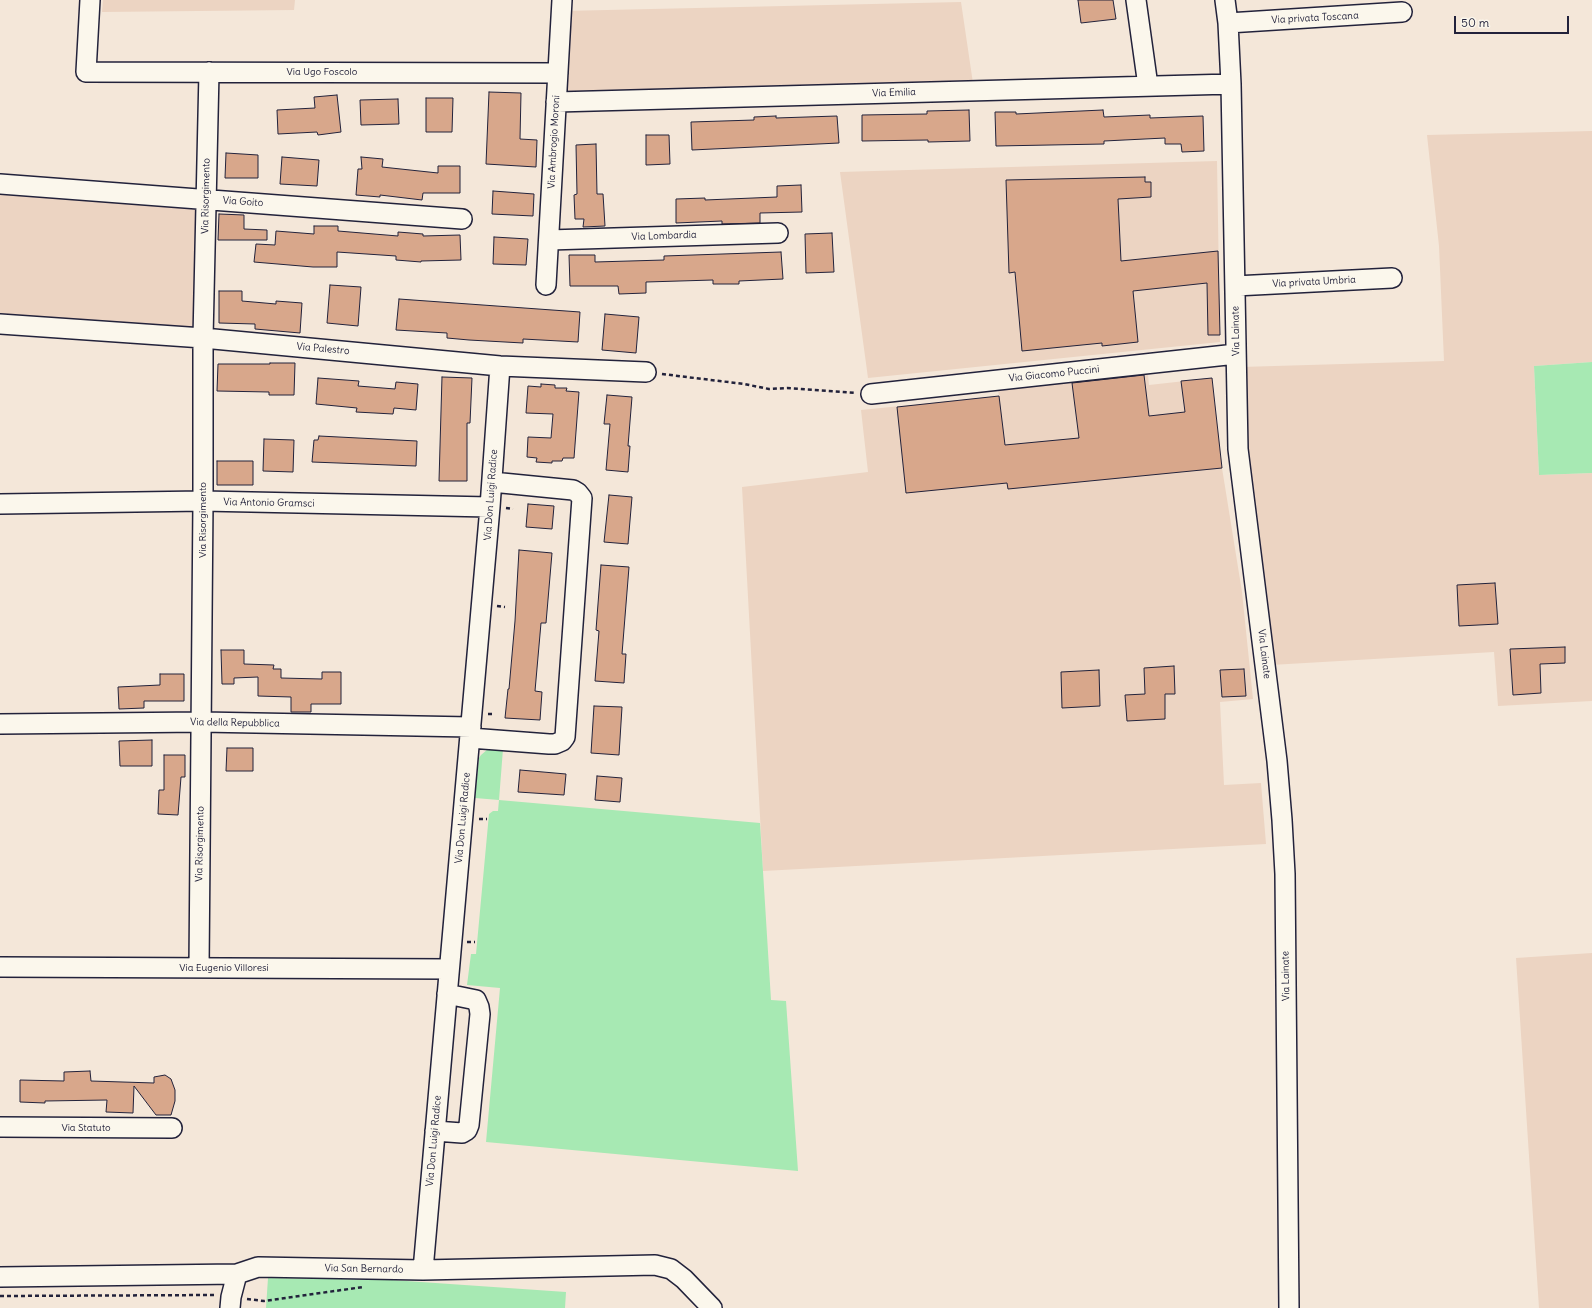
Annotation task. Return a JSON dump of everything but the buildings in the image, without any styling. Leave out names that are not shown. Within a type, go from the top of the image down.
[{"type":"street","name":"Via Ugo Foscolo","points":[[90,0],[86,72],[558,73]]},
{"type":"street","name":"Via Ambrogio Moroni","points":[[546,285],[562,0]]},
{"type":"street","points":[[1136,0],[1148,86]]},
{"type":"street","name":"Via Lainate","points":[[1225,0],[1228,23],[1231,84],[1238,449],[1277,761],[1282,820],[1284,874],[1289,1308]]},
{"type":"street","name":"Via privata Toscana","points":[[1228,23],[1402,12]]},
{"type":"street","name":"Via Risorgimento","points":[[199,968],[202,722],[203,338],[209,72]]},
{"type":"street","name":"Via Emilia","points":[[556,102],[1231,84]]},
{"type":"street","name":"Via Goito","points":[[0,184],[462,219]]},
{"type":"street","name":"Via Lombardia","points":[[549,240],[778,233]]},
{"type":"street","name":"Via privata Umbria","points":[[1235,286],[1392,278]]},
{"type":"street","name":"Via Palestro","points":[[0,324],[203,338],[500,366],[646,372]]},
{"type":"street","name":"Via Giacomo Puccini","points":[[871,394],[1236,354]]},
{"type":"street","name":"Via Don Luigi Radice","points":[[423,1270],[446,994],[490,507],[500,366]]},
{"type":"street","name":"Via della Repubblica","points":[[0,724],[202,722],[470,732],[555,744],[562,741],[565,737],[582,498],[573,490],[492,482]]},
{"type":"street","name":"Via Antonio Gramsci","points":[[0,504],[203,501],[490,507]]},
{"type":"street","name":"Via Eugenio Villoresi","points":[[0,967],[449,968]]},
{"type":"street","points":[[435,1131],[462,1133],[467,1130],[469,1125],[480,1014],[480,1007],[476,1000],[446,994]]},
{"type":"street","name":"Via Statuto","points":[[0,1127],[172,1128]]},
{"type":"street","name":"Via San Bernardo","points":[[0,1277],[237,1274],[258,1267],[423,1270],[655,1265],[671,1269],[684,1278],[712,1308]]},
{"type":"street","points":[[230,1302],[237,1274]]},
{"type":"path","points":[[646,372],[737,383],[769,390],[787,388],[871,394]]},
{"type":"path","points":[[0,1296],[211,1294],[230,1302],[264,1301],[370,1286]]},
{"type":"shaded area","points":[[103,0],[295,0],[294,10],[102,12]]},
{"type":"shaded area","points":[[961,2],[974,90],[558,101],[563,11]]},
{"type":"shaded area","points":[[1592,131],[1592,362],[1534,366],[1539,475],[1592,473],[1592,701],[1498,706],[1494,652],[1271,665],[1243,449],[1241,367],[1444,361],[1439,246],[1427,135]]},
{"type":"shaded area","points":[[1217,161],[1220,342],[868,378],[840,172]]},
{"type":"shaded area","points":[[0,189],[201,204],[198,334],[0,319]]},
{"type":"shaded area","points":[[1148,375],[1149,385],[1212,378],[1222,468],[1242,592],[1253,699],[1220,702],[1224,785],[1261,783],[1266,844],[763,871],[742,487],[868,472],[861,410],[999,396],[998,390]]},
{"type":"shaded area","points":[[1592,953],[1592,1308],[1539,1308],[1516,958]]},
{"type":"green space","points":[[1592,362],[1592,473],[1539,475],[1534,366]]},
{"type":"green space","points":[[488,749],[503,749],[499,800],[475,798],[479,758]]},
{"type":"green space","points":[[499,800],[760,823],[771,1000],[786,1001],[798,1171],[486,1142],[500,988],[467,985],[471,954],[476,954],[489,814],[493,811],[498,811]]},
{"type":"green space","points":[[268,1278],[392,1280],[566,1292],[565,1308],[266,1308]]}]
